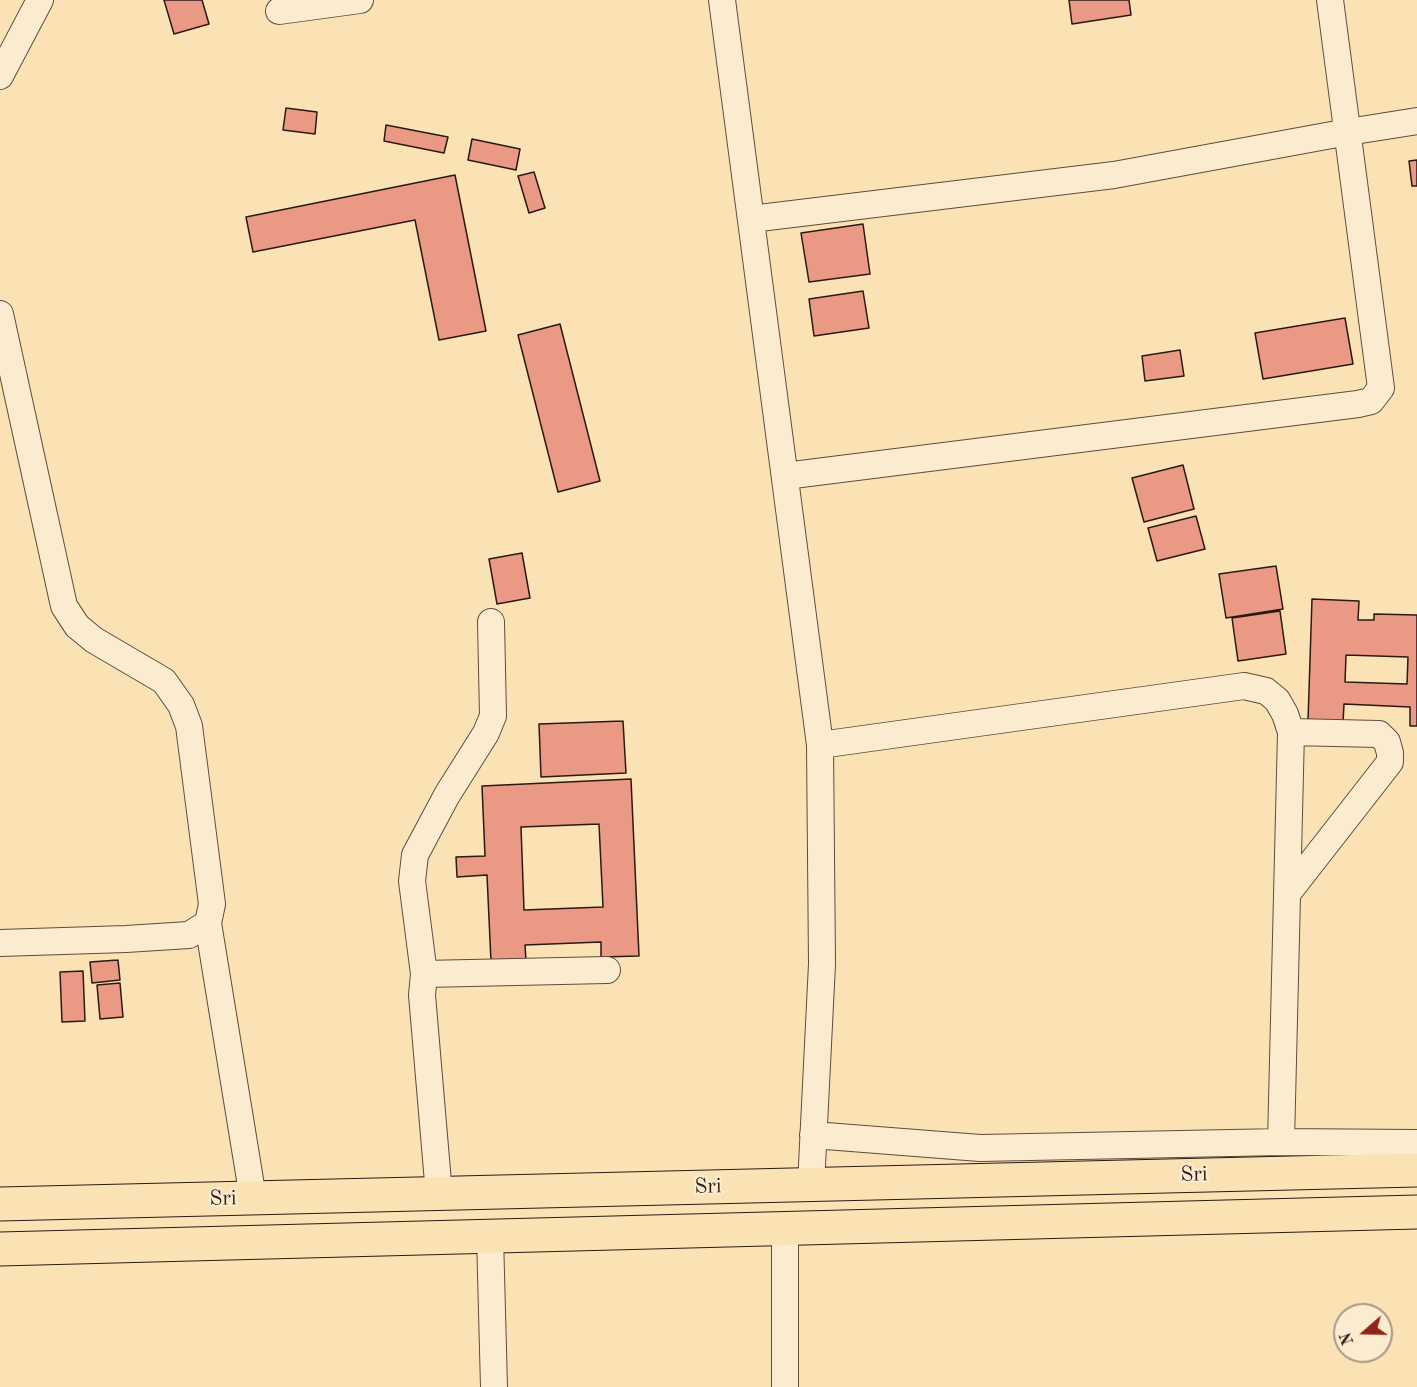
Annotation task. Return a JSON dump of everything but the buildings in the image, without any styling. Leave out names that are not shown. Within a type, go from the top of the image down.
[{"type":"highway","name":"Sri","points":[[0,1204],[1417,1170]]},
{"type":"highway","points":[[1036,1179],[1040,1222]]},
{"type":"highway","points":[[0,1249],[1417,1212]]},
{"type":"street","points":[[0,76],[40,0]]},
{"type":"street","points":[[279,11],[360,0]]},
{"type":"street","points":[[723,0],[820,745],[822,964],[811,1185]]},
{"type":"street","points":[[785,476],[1347,406],[1371,401],[1381,388],[1330,0]]},
{"type":"street","points":[[751,219],[1114,175],[1417,121]]},
{"type":"street","points":[[0,314],[64,606],[77,626],[94,640],[164,681],[181,705],[189,726],[212,904],[208,923],[253,1198]]},
{"type":"street","points":[[439,1194],[422,995],[424,974],[412,881],[415,855],[447,795],[486,733],[493,716],[491,622]]},
{"type":"street","points":[[820,745],[1244,687],[1266,691],[1277,700],[1291,732],[1281,1142]]},
{"type":"street","points":[[1287,894],[1390,762],[1387,742],[1379,734],[1291,732]]},
{"type":"street","points":[[0,943],[189,935],[208,923]]},
{"type":"street","points":[[424,974],[607,970]]},
{"type":"street","points":[[813,1135],[980,1148],[1281,1142],[1417,1143]]},
{"type":"street","points":[[785,1228],[785,1387]]},
{"type":"street","points":[[490,1236],[494,1387]]}]
